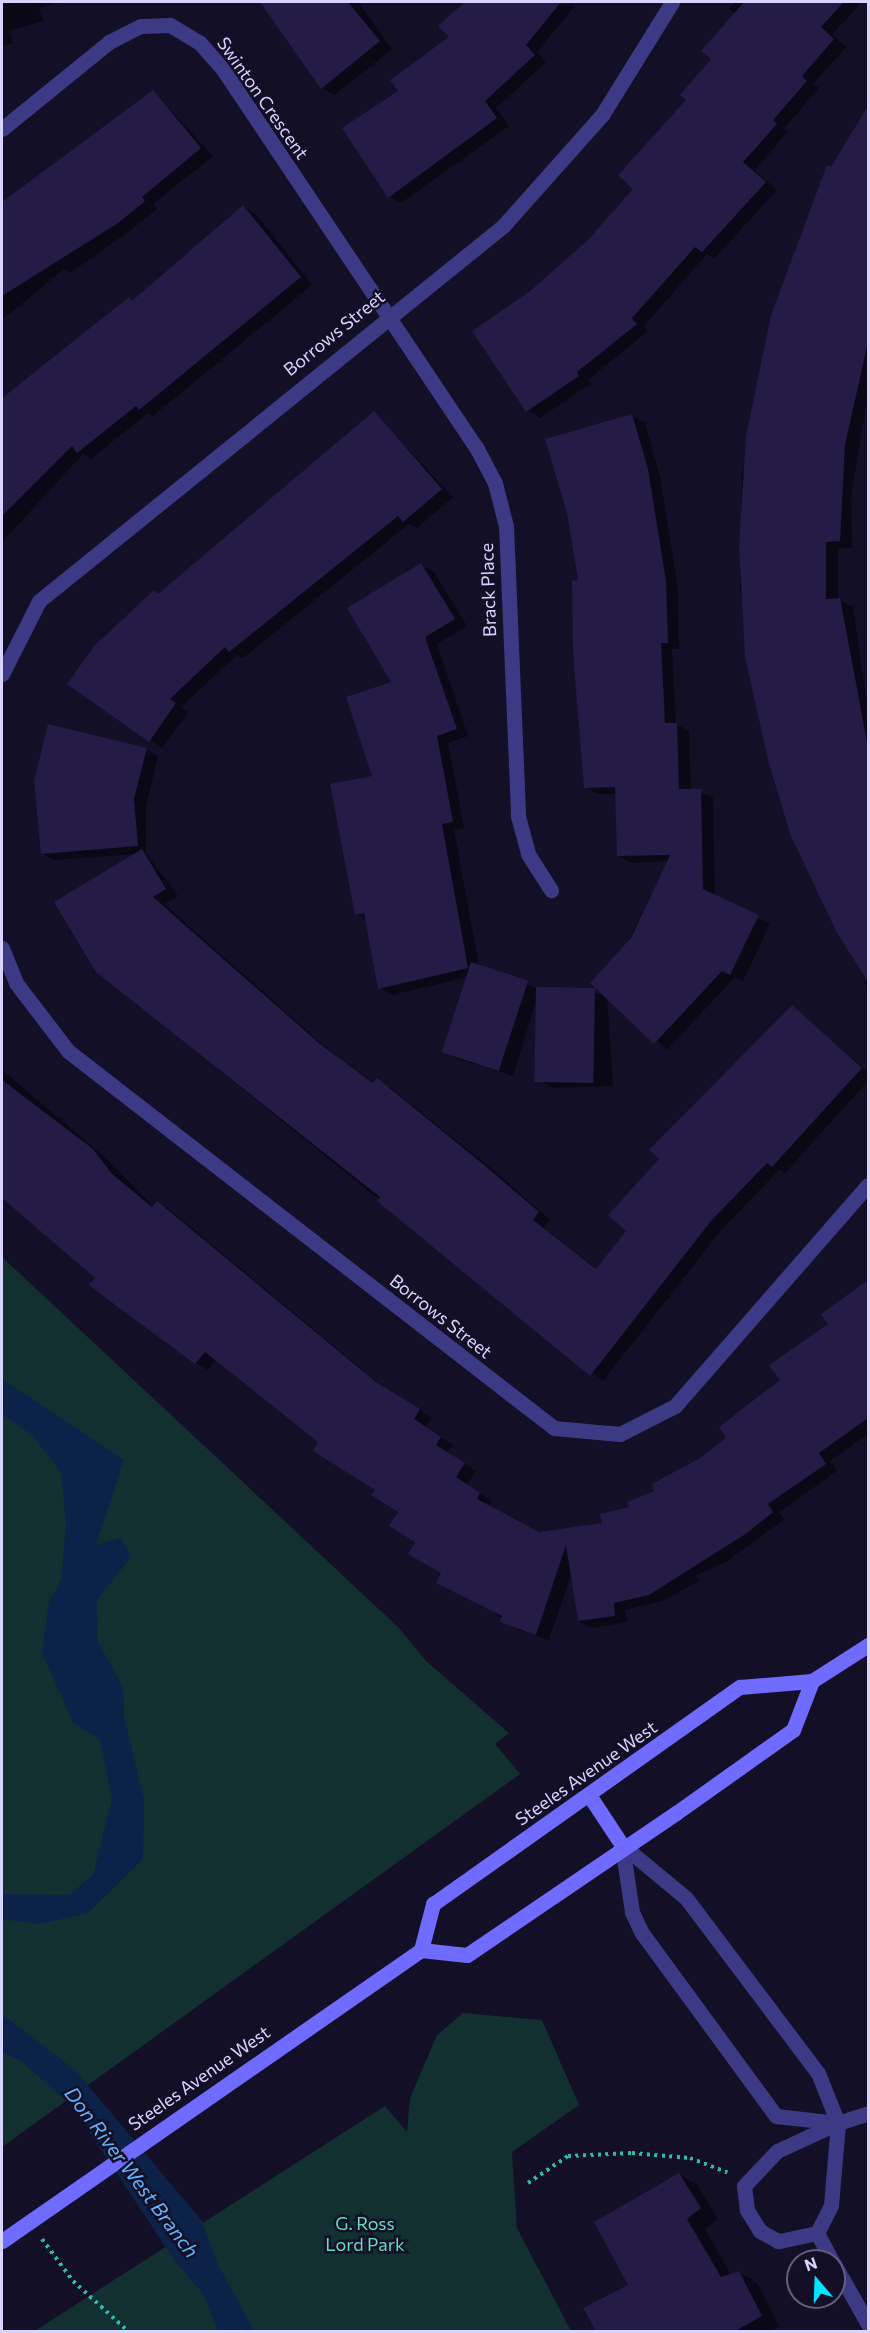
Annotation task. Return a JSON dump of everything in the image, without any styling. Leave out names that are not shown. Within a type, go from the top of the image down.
[{"type":"main road","name":"Steeles Avenue West","points":[[2,2241],[164,2124],[420,1950],[433,1904],[740,1687],[812,1681],[868,1645]]},
{"type":"main road","points":[[420,1950],[467,1955],[622,1845],[793,1730],[812,1681]]},
{"type":"main road","points":[[589,1795],[622,1845]]},
{"type":"street","name":"Borrows Street","points":[[2,674],[39,601],[387,315],[503,226],[602,115],[672,2]]},
{"type":"street","name":"Swinton Crescent","points":[[2,129],[109,42],[141,26],[170,25],[200,43],[222,68],[387,315]]},
{"type":"street","name":"Brack Place","points":[[387,315],[495,483],[507,526],[518,816],[528,854],[551,890]]},
{"type":"street","name":"Borrows Street","points":[[2,948],[16,983],[68,1051],[554,1428],[620,1434],[675,1407],[868,1185]]},
{"type":"street","points":[[622,1845],[632,1912],[642,1932],[776,2116],[838,2123]]},
{"type":"street","points":[[622,1845],[686,1898],[818,2073],[838,2123],[831,2205],[817,2233]]},
{"type":"street","points":[[817,2233],[778,2241],[760,2231],[747,2210],[744,2186],[777,2151],[868,2112]]},
{"type":"street","points":[[817,2233],[826,2249]]},
{"type":"street","points":[[846,2285],[868,2324]]},
{"type":"path","points":[[528,2182],[568,2156],[632,2153],[690,2158],[730,2174],[744,2186]]},
{"type":"path","points":[[29,2222],[73,2281],[129,2331]]},
{"type":"green space","points":[[2,1257],[399,1628],[426,1661],[509,1733],[495,1744],[520,1774],[2,2147]]},
{"type":"green space","name":"G. Ross Lord Park","points":[[463,2013],[542,2020],[579,2105],[512,2152],[517,2228],[571,2331],[33,2332],[385,2106],[407,2132],[410,2098],[437,2035]]},
{"type":"water","points":[[2,1379],[124,1460],[96,1545],[121,1538],[131,1557],[97,1600],[98,1642],[123,1687],[124,1717],[144,1799],[143,1859],[88,1913],[39,1924],[2,1919],[2,1894],[69,1895],[93,1875],[112,1798],[100,1740],[74,1724],[42,1653],[49,1602],[61,1580],[66,1524],[61,1472],[32,1435],[2,1414]]},
{"type":"water","name":"Don River West Branch","points":[[2,2014],[76,2071],[202,2221],[218,2265],[254,2331],[218,2331],[204,2295],[175,2261],[71,2105],[21,2061],[2,2052]]},
{"type":"building","points":[[260,2],[348,2],[380,41],[321,89]]},
{"type":"building","points":[[465,2],[561,2],[526,45],[535,55],[485,101],[497,118],[388,198],[342,128],[398,91],[390,80],[449,37],[438,26]]},
{"type":"building","points":[[744,2],[844,2],[821,27],[834,39],[802,76],[807,81],[773,120],[777,124],[743,162],[766,182],[702,252],[695,247],[632,318],[637,324],[577,372],[579,376],[526,412],[472,331],[529,292],[588,240],[633,189],[618,175],[686,100],[680,95],[711,59],[701,51]]},
{"type":"building","points":[[153,90],[201,148],[142,197],[145,201],[118,223],[2,296],[2,202]]},
{"type":"building","points":[[868,106],[868,342],[845,445],[840,541],[826,542],[826,599],[840,598],[868,747],[868,982],[836,931],[791,836],[769,764],[745,657],[739,546],[746,436],[771,315],[827,165],[831,167]]},
{"type":"building","points":[[243,205],[301,277],[139,410],[136,406],[77,453],[72,446],[2,516],[2,398],[129,297],[132,301]]},
{"type":"building","points":[[374,411],[442,489],[403,522],[398,516],[229,652],[225,647],[170,699],[176,703],[149,742],[67,684],[95,645],[154,590],[158,594]]},
{"type":"building","points":[[632,414],[648,469],[666,581],[668,643],[661,643],[665,723],[677,723],[679,789],[701,789],[703,889],[759,915],[730,975],[722,971],[654,1044],[590,983],[631,938],[670,855],[617,856],[615,787],[584,788],[573,652],[572,581],[578,580],[567,513],[545,439]]},
{"type":"building","points":[[421,563],[455,619],[425,637],[457,729],[437,736],[453,822],[442,824],[468,968],[378,989],[364,913],[355,915],[330,784],[372,776],[346,697],[391,682],[347,608]]},
{"type":"building","points":[[48,724],[147,748],[134,799],[138,846],[41,854],[34,781]]},
{"type":"building","points":[[142,849],[166,889],[153,897],[320,1044],[373,1083],[377,1078],[483,1164],[539,1212],[533,1220],[596,1269],[626,1231],[608,1215],[659,1159],[649,1150],[792,1005],[862,1068],[772,1167],[767,1163],[711,1221],[590,1376],[377,1201],[380,1197],[96,972],[54,902]]},
{"type":"building","points":[[471,962],[528,981],[499,1071],[442,1052]]},
{"type":"building","points":[[536,987],[595,988],[593,1083],[534,1082]]},
{"type":"building","points":[[2,1080],[93,1149],[112,1174],[152,1207],[157,1201],[376,1382],[420,1409],[414,1419],[441,1437],[436,1445],[465,1463],[456,1477],[480,1493],[477,1499],[539,1532],[602,1523],[600,1514],[629,1507],[627,1502],[654,1491],[652,1484],[700,1458],[726,1438],[719,1427],[780,1380],[769,1365],[828,1324],[821,1314],[868,1280],[868,1418],[819,1453],[826,1464],[768,1504],[773,1512],[747,1533],[649,1595],[614,1603],[615,1616],[578,1621],[566,1545],[536,1635],[500,1622],[502,1616],[436,1583],[441,1573],[408,1554],[415,1542],[389,1526],[398,1512],[371,1495],[375,1490],[313,1451],[318,1442],[205,1352],[195,1364],[89,1285],[95,1278],[2,1198]]},
{"type":"building","points":[[679,2173],[701,2208],[687,2219],[721,2277],[739,2271],[762,2316],[735,2331],[596,2331],[583,2308],[628,2285],[594,2222]]}]
